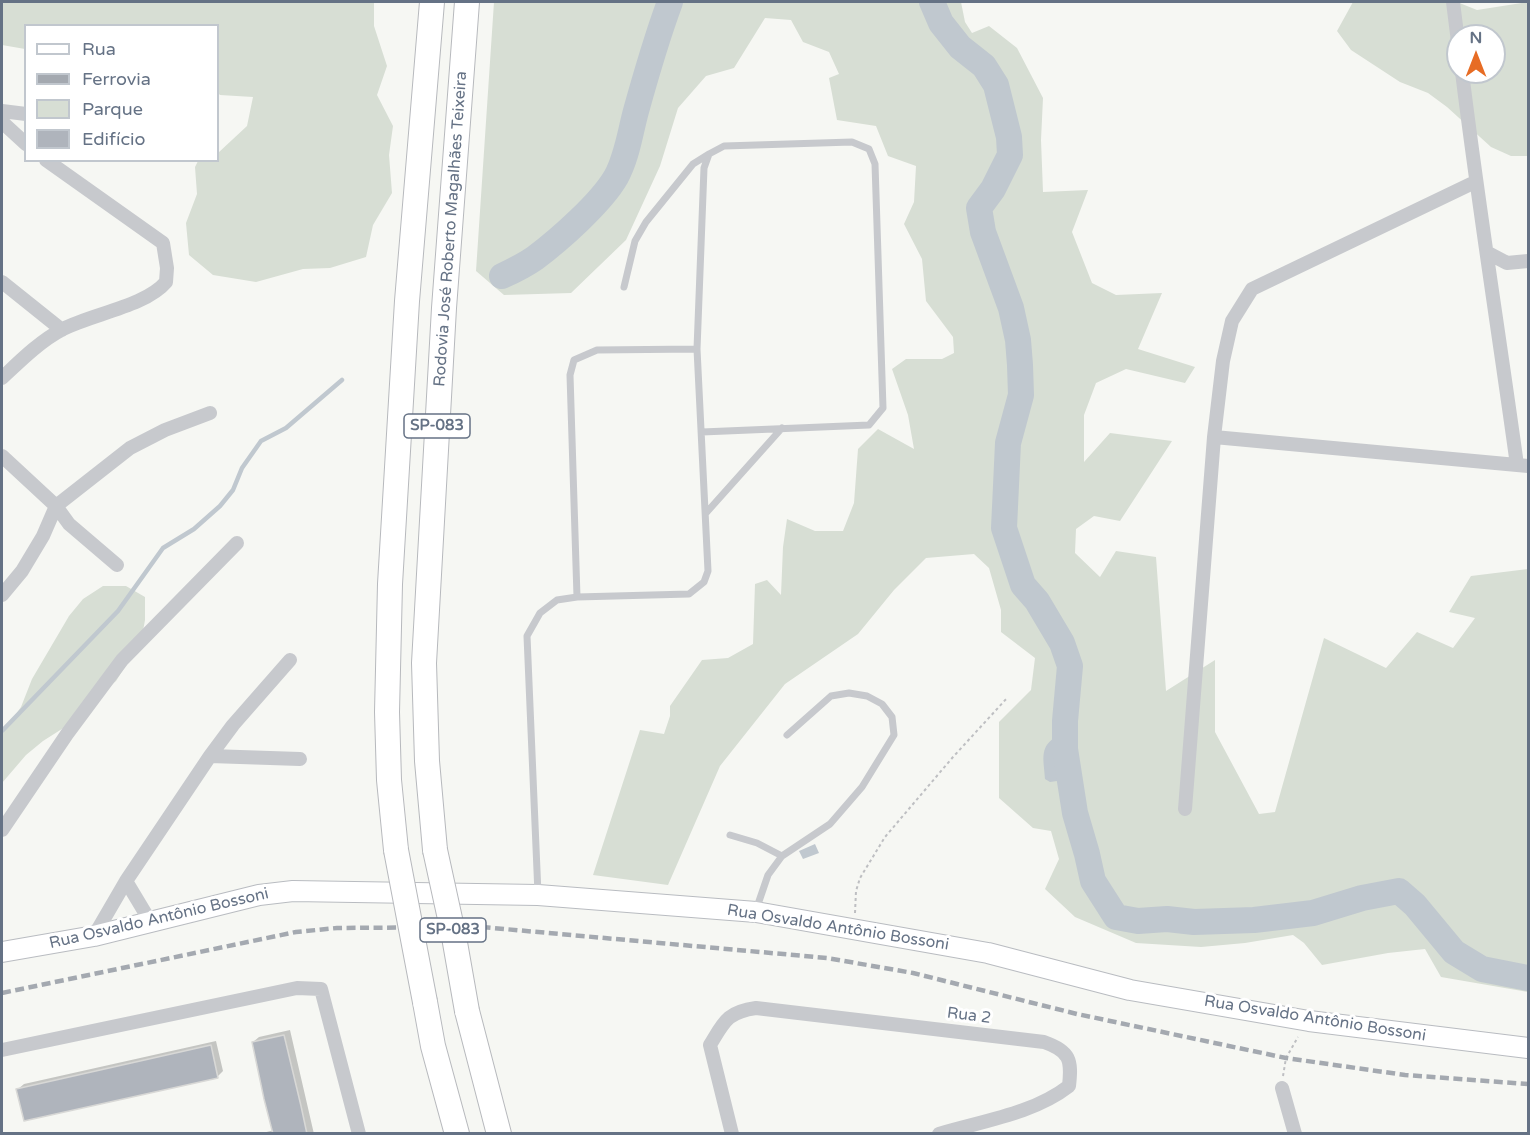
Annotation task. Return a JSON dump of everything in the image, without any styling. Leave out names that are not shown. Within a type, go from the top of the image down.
[{"type":"highway","name":"SP-083","points":[[432,2],[408,290],[389,594],[387,712],[389,780],[396,850],[433,1046],[457,1134]]},
{"type":"highway","name":"Rodovia José Roberto Magalhães Teixeira","points":[[467,2],[444,308],[424,663],[427,761],[435,850],[467,1011],[499,1134]]},
{"type":"street","points":[[1453,2],[1456,24]]},
{"type":"street","points":[[1214,437],[1523,465],[1475,182],[1463,84]]},
{"type":"street","points":[[2,111],[24,114]]},
{"type":"street","points":[[2,122],[24,142]]},
{"type":"street","points":[[2,378],[30,353],[62,330],[152,295],[166,282],[167,268],[163,243],[53,163]]},
{"type":"street","points":[[1185,809],[1214,437],[1232,321],[1252,289],[1475,182]]},
{"type":"street","points":[[1488,253],[1507,263],[1528,261]]},
{"type":"street","points":[[2,282],[62,330]]},
{"type":"street","points":[[2,596],[22,571],[43,536],[56,506],[130,448],[165,430],[210,413]]},
{"type":"street","points":[[2,456],[56,506],[69,524],[117,565]]},
{"type":"street","points":[[2,830],[67,734],[122,660],[237,543]]},
{"type":"street","points":[[94,936],[126,881],[210,756],[233,725],[290,660]]},
{"type":"street","points":[[210,756],[300,759]]},
{"type":"street","points":[[126,881],[150,921]]},
{"type":"street","name":"Rua Osvaldo Antônio Bossoni","points":[[2,952],[94,936],[259,895],[293,891],[538,895],[756,912],[988,953],[1130,990],[1309,1022],[1528,1048]]},
{"type":"street","points":[[2,1050],[297,988],[321,989],[360,1134]]},
{"type":"street","name":"Rua 2","points":[[732,1134],[711,1045],[726,1020],[740,1010],[756,1008],[1044,1042],[1059,1048],[1067,1056],[1071,1068],[1069,1086],[1052,1099],[939,1134]]},
{"type":"street","points":[[1282,1088],[1295,1134]]},
{"type":"lane","points":[[624,287],[635,241],[646,222],[693,164],[709,154],[724,146],[852,142],[869,149],[875,164],[883,408],[869,425],[702,432]]},
{"type":"lane","points":[[538,895],[527,636],[540,613],[557,600],[577,597],[689,594],[704,582],[708,571],[697,349],[704,168],[709,154]]},
{"type":"lane","points":[[577,597],[570,375],[574,360],[597,350],[697,349]]},
{"type":"lane","points":[[705,513],[782,428]]},
{"type":"lane","points":[[756,912],[768,875],[782,856],[830,824],[862,788],[894,735],[892,717],[882,704],[867,696],[849,693],[831,696],[787,735]]},
{"type":"lane","points":[[730,835],[757,843],[782,856]]},
{"type":"path","points":[[852,928],[856,891],[860,878],[885,837],[1008,697]]},
{"type":"path","points":[[1282,1088],[1286,1058],[1309,1022]]},
{"type":"green space","points":[[2,2],[374,2],[374,26],[387,66],[377,95],[393,126],[389,155],[392,193],[373,225],[366,257],[330,268],[303,269],[256,282],[213,275],[189,255],[186,223],[197,194],[195,167],[198,162],[219,162],[219,152],[247,126],[253,97],[219,94],[219,24],[24,24],[24,49],[2,45]]},
{"type":"green space","points":[[494,2],[961,2],[965,22],[972,33],[989,26],[1017,48],[1043,98],[1041,140],[1043,192],[1088,190],[1072,232],[1092,283],[1116,295],[1162,293],[1138,349],[1195,367],[1185,383],[1126,369],[1096,383],[1084,415],[1084,462],[1110,433],[1172,441],[1120,521],[1094,516],[1076,529],[1075,553],[1100,577],[1116,551],[1156,557],[1166,691],[1215,660],[1215,732],[1259,814],[1275,812],[1324,638],[1386,668],[1417,632],[1453,648],[1475,618],[1449,612],[1471,576],[1528,569],[1528,992],[1441,977],[1425,949],[1322,965],[1304,943],[1293,935],[1201,947],[1136,943],[1075,917],[1045,889],[1059,859],[1051,831],[1033,828],[999,798],[999,722],[1031,690],[1035,658],[1001,632],[1001,610],[989,568],[974,554],[926,558],[894,590],[858,634],[785,684],[720,766],[668,885],[593,875],[640,730],[664,734],[670,716],[670,706],[702,660],[728,658],[753,644],[755,584],[767,580],[781,595],[787,519],[815,531],[843,531],[854,503],[858,449],[878,429],[914,449],[908,415],[892,369],[906,359],[942,359],[954,353],[953,337],[926,301],[922,259],[904,224],[914,202],[916,166],[888,156],[876,126],[837,120],[829,78],[839,74],[829,52],[803,42],[791,20],[765,18],[734,68],[706,76],[678,108],[660,166],[626,240],[571,293],[504,295],[476,271]]},
{"type":"green space","points":[[1353,2],[1457,2],[1477,10],[1528,2],[1528,156],[1511,156],[1491,147],[1428,93],[1400,82],[1351,50],[1337,31]]},
{"type":"green space","points":[[103,586],[126,586],[145,597],[145,620],[141,642],[116,681],[65,727],[26,755],[2,783],[2,734],[21,707],[32,679],[69,616],[83,599]]},
{"type":"shaded area","points":[[1059,735],[1060,758],[1057,781],[1050,782],[1045,779],[1043,759],[1045,748],[1052,739]]},
{"type":"shaded area","points":[[815,844],[819,853],[803,859],[799,851]]},
{"type":"building","points":[[284,1035],[307,1134],[273,1134],[264,1099],[252,1042]]},
{"type":"building","points":[[211,1045],[218,1078],[24,1121],[16,1089]]},
{"type":"waterway","points":[[502,276],[531,261],[556,241],[590,209],[616,177],[626,153],[636,111],[670,2]]},
{"type":"waterway","points":[[932,2],[941,23],[960,47],[984,66],[996,85],[1009,137],[1010,155],[993,189],[979,208],[983,232],[1011,308],[1018,340],[1020,365],[1021,395],[1008,443],[1004,528],[1023,585],[1037,601],[1062,643],[1070,666],[1065,749],[1075,813],[1093,881],[1116,917],[1138,921],[1254,920],[1313,913],[1362,898],[1399,891],[1415,905],[1454,952],[1482,969],[1528,978]]},
{"type":"waterway","points":[[2,731],[118,611],[163,548],[194,529],[220,506],[233,490],[242,468],[261,441],[286,428],[342,380]]},
{"type":"railway","points":[[2,993],[296,932],[337,928],[482,927],[827,958],[913,973],[1077,1014],[1286,1058],[1405,1075],[1528,1084]]}]
